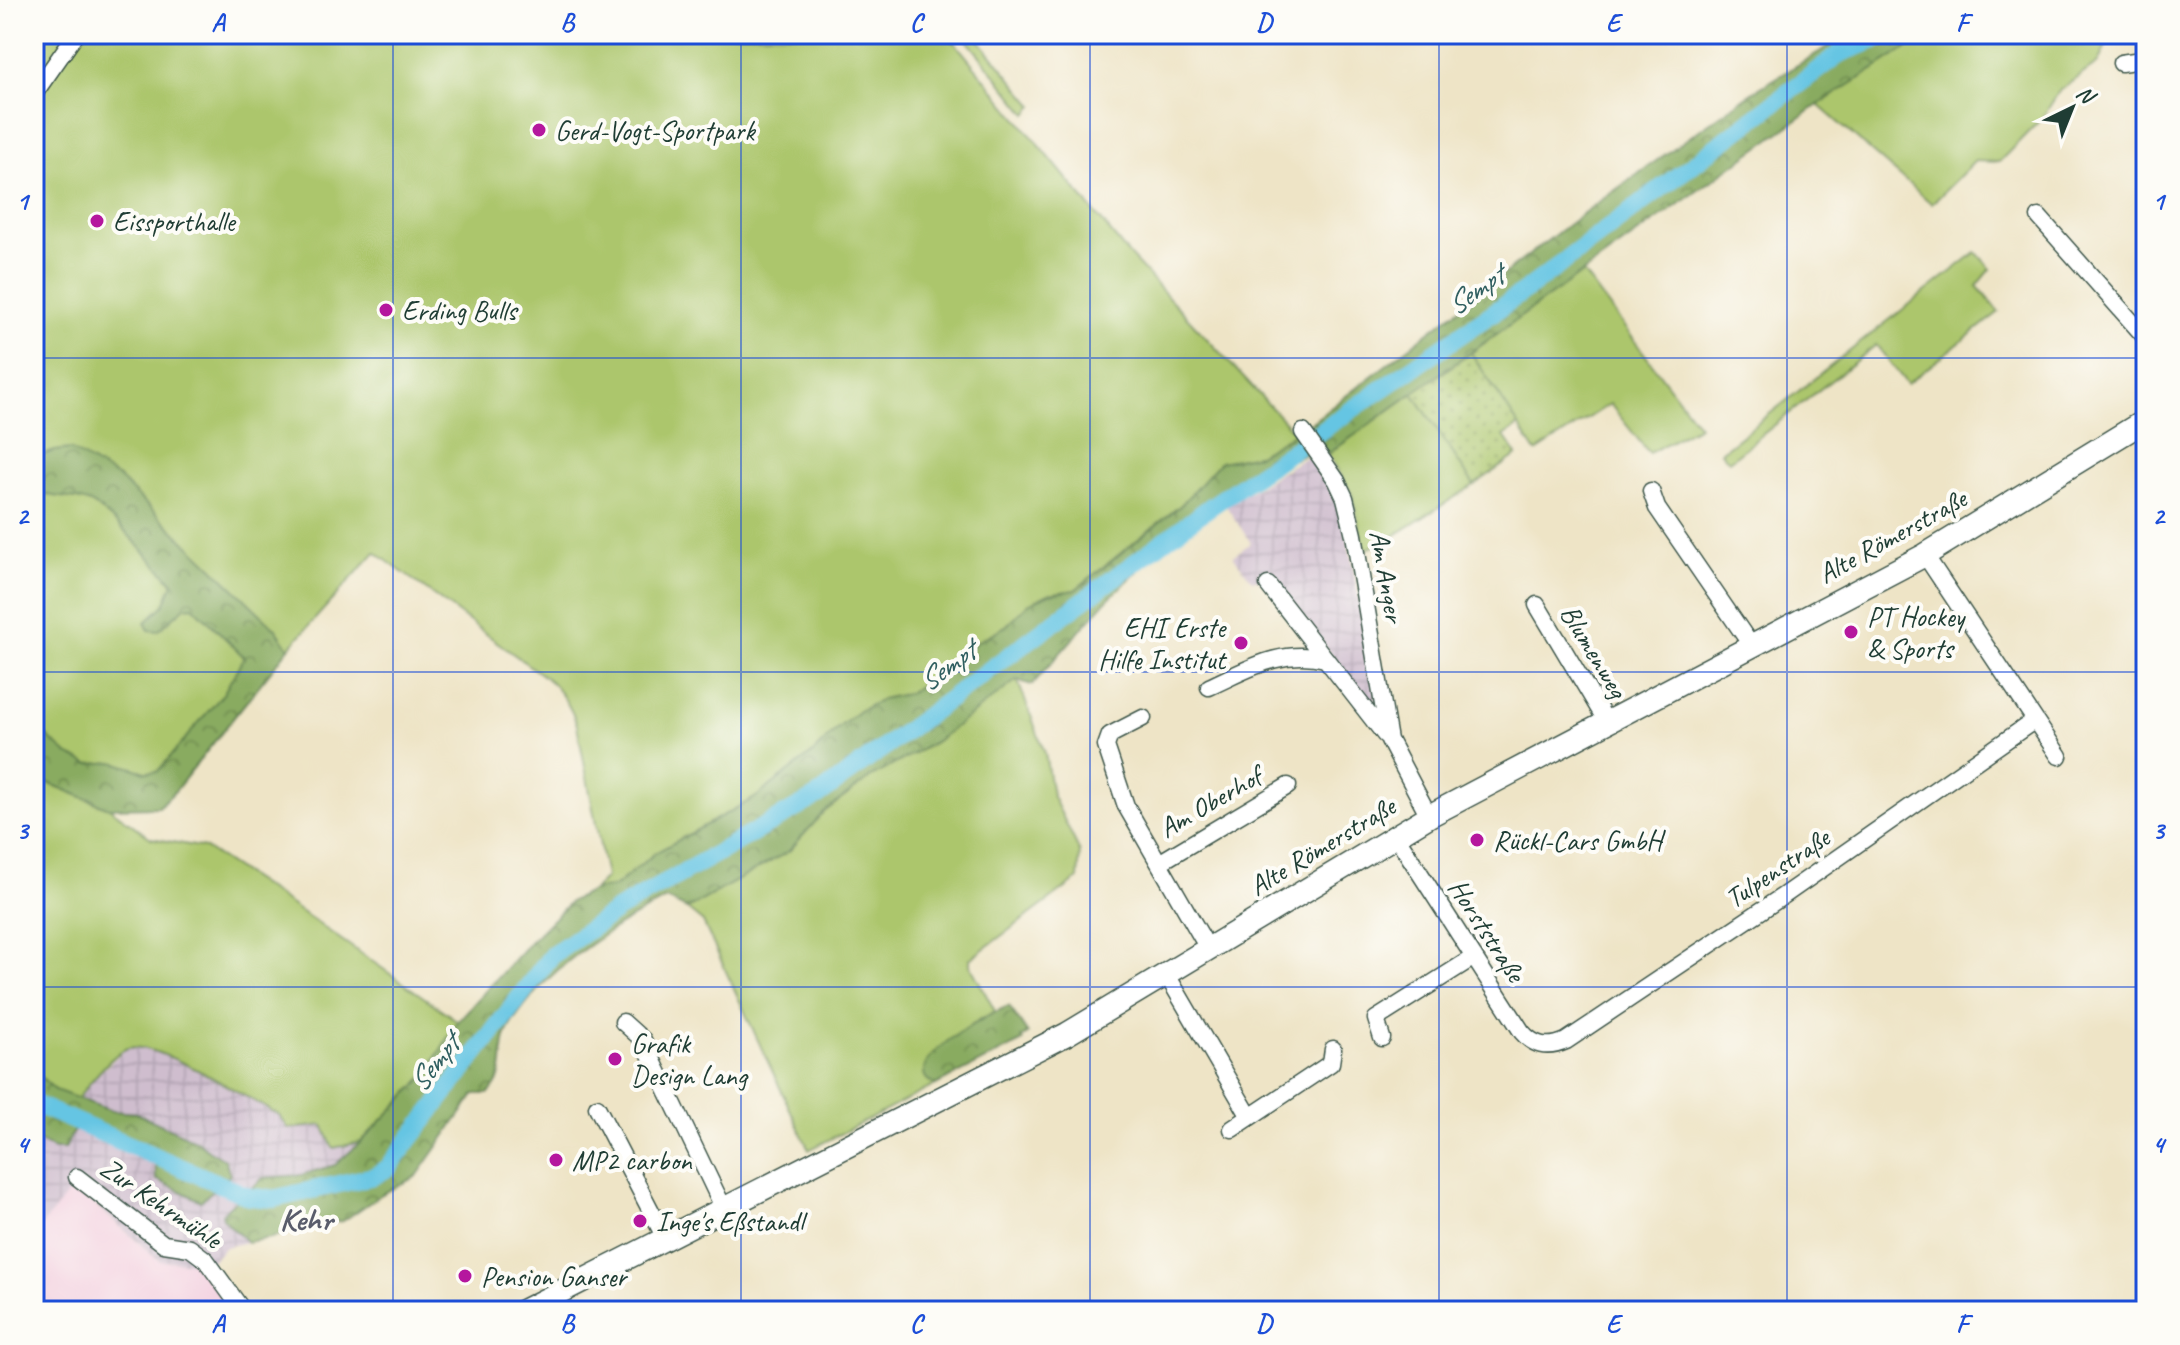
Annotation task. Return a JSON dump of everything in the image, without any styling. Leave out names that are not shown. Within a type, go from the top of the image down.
[{"type":"main road","name":"Alte Römerstraße","points":[[523,1311],[1067,1034],[1429,816],[1925,555],[2146,420]]},
{"type":"street","points":[[34,94],[76,34]]},
{"type":"street","points":[[2121,63],[2141,60],[2146,63]]},
{"type":"street","points":[[2039,217],[2146,338]]},
{"type":"street","name":"Am Anger","points":[[1303,432],[1337,481],[1348,507],[1389,740]]},
{"type":"street","points":[[1651,491],[1657,508],[1753,648]]},
{"type":"street","points":[[1925,555],[2059,756]]},
{"type":"street","name":"Am Anger","points":[[1268,585],[1389,740],[1429,816]]},
{"type":"street","name":"Blumenweg","points":[[1537,605],[1608,724]]},
{"type":"street","points":[[1209,687],[1278,656],[1308,655],[1326,659]]},
{"type":"street","name":"Am Oberhof","points":[[1143,718],[1110,735],[1106,746],[1126,806],[1209,950]]},
{"type":"street","name":"Tulpenstraße","points":[[1542,1045],[1566,1041],[1783,896],[2035,720]]},
{"type":"street","name":"Am Oberhof","points":[[1159,863],[1288,786]]},
{"type":"street","name":"Horststraße","points":[[1396,836],[1522,1032],[1534,1043],[1542,1045]]},
{"type":"street","points":[[1382,1038],[1376,1019],[1474,957]]},
{"type":"street","points":[[1167,975],[1250,1117]]},
{"type":"street","points":[[623,1022],[643,1040],[724,1209]]},
{"type":"street","points":[[1232,1129],[1331,1063],[1333,1049]]},
{"type":"street","points":[[597,1107],[665,1238]]},
{"type":"street","name":"Zur Kehrmühle","points":[[77,1177],[164,1244],[190,1248],[206,1260],[243,1311]]},
{"type":"shaded area","points":[[1311,454],[1341,502],[1377,698],[1369,706],[1272,579],[1252,580],[1233,556],[1251,543],[1226,506]]},
{"type":"shaded area","points":[[142,1047],[182,1060],[279,1115],[323,1125],[334,1148],[361,1142],[335,1165],[301,1175],[263,1178],[237,1196],[223,1219],[247,1242],[225,1247],[201,1272],[190,1262],[160,1261],[74,1187],[34,1234],[34,1139],[54,1149],[84,1121],[156,1148],[156,1180],[201,1201],[225,1159],[195,1140],[136,1113],[112,1111],[77,1099],[126,1048]]},
{"type":"shaded area","points":[[73,1187],[160,1261],[190,1262],[212,1282],[234,1311],[34,1311],[34,1234]]},
{"type":"green space","points":[[34,34],[948,34],[1131,257],[1295,433],[1258,455],[1220,463],[1181,505],[1075,590],[1049,594],[1029,604],[1006,626],[978,641],[910,693],[882,699],[838,728],[812,754],[755,798],[655,853],[614,887],[594,890],[606,877],[577,725],[563,696],[550,681],[375,552],[289,648],[175,791],[34,762]]},
{"type":"green space","points":[[962,34],[974,34],[1034,106],[1027,114]]},
{"type":"green space","points":[[1849,34],[1929,34],[1818,105],[1328,454],[1307,426],[1582,214],[1751,93]]},
{"type":"green space","points":[[1929,34],[2146,34],[2108,41],[2098,63],[2060,90],[2042,118],[1999,162],[1975,161],[1932,204],[1818,105]]},
{"type":"green space","points":[[1976,252],[1991,269],[1977,286],[1999,312],[1907,384],[1876,345],[1729,461],[1721,452]]},
{"type":"green space","points":[[1582,271],[1699,426],[1649,453],[1610,404],[1536,452],[1471,353]]},
{"type":"green space","points":[[1471,353],[1519,426],[1504,436],[1517,455],[1474,485],[1413,393]]},
{"type":"green space","points":[[1413,393],[1474,485],[1384,542],[1364,550],[1352,494],[1328,454]]},
{"type":"green space","points":[[1295,433],[1309,452],[1296,459],[1268,459],[1224,488],[1164,537],[1136,573],[1107,600],[1032,685],[1017,680],[935,742],[871,777],[824,812],[789,851],[687,909],[666,899],[579,952],[525,1005],[506,1034],[495,1086],[488,1094],[475,1094],[417,1176],[382,1194],[343,1221],[304,1226],[271,1238],[247,1242],[223,1219],[222,1214],[227,1208],[263,1178],[301,1175],[335,1165],[361,1142],[425,1076],[458,1021],[571,901],[594,890],[614,887],[655,853],[755,798],[812,754],[859,711],[882,699],[910,693],[978,641],[1006,626],[1028,604],[1049,594],[1075,590],[1181,505],[1220,462],[1258,455]]},
{"type":"green space","points":[[70,449],[119,478],[275,628],[289,648],[159,807],[109,808],[34,777],[34,725],[67,754],[88,764],[114,762],[146,772],[158,771],[223,694],[244,657],[193,606],[185,607],[158,631],[149,630],[145,623],[164,605],[173,583],[98,508],[90,503],[47,495],[34,489],[34,458]]},
{"type":"green space","points":[[1017,679],[1045,753],[1052,795],[1080,852],[1078,879],[970,959],[970,965],[995,1011],[972,1024],[933,1056],[928,1080],[936,1085],[809,1150],[703,922],[687,909],[789,851],[824,812],[871,777],[935,742]]},
{"type":"green space","points":[[34,777],[109,808],[151,838],[205,848],[458,1021],[425,1076],[361,1142],[333,1148],[323,1125],[289,1129],[279,1115],[225,1085],[178,1060],[138,1048],[125,1049],[113,1058],[77,1099],[55,1090],[34,1071]]},
{"type":"green space","points":[[1009,1006],[1028,1034],[1021,1038],[1023,1041],[936,1085],[926,1078],[927,1063],[945,1043],[973,1024]]},
{"type":"green space","points":[[34,1071],[55,1090],[112,1111],[136,1113],[195,1140],[225,1159],[230,1175],[201,1201],[156,1179],[155,1148],[84,1121],[72,1133],[65,1149],[54,1149],[34,1139]]},
{"type":"waterway","name":"Sempt","points":[[34,1104],[250,1197],[273,1199],[374,1176],[388,1168],[552,955],[617,910],[818,796],[1210,507],[1526,290],[1839,54],[1890,34]]},
{"type":"place","name":"Gerd-Vogt-Sportpark","points":[[539,130]]},
{"type":"place","name":"Eissporthalle","points":[[97,221]]},
{"type":"place","name":"Erding Bulls","points":[[386,310]]},
{"type":"place","name":"PT Hockey & Sports","points":[[1851,632]]},
{"type":"place","name":"EHI Erste Hilfe Institut","points":[[1241,643]]},
{"type":"place","name":"Rückl-Cars GmbH","points":[[1477,840]]},
{"type":"place","name":"Grafik Design Lang","points":[[615,1059]]},
{"type":"place","name":"MP2 carbon","points":[[556,1160]]},
{"type":"place","name":"Inge's Eßstandl","points":[[640,1221]]},
{"type":"place","name":"Pension Ganser","points":[[465,1276]]},
{"type":"district","name":"Kehr","points":[[306,1219]]}]
